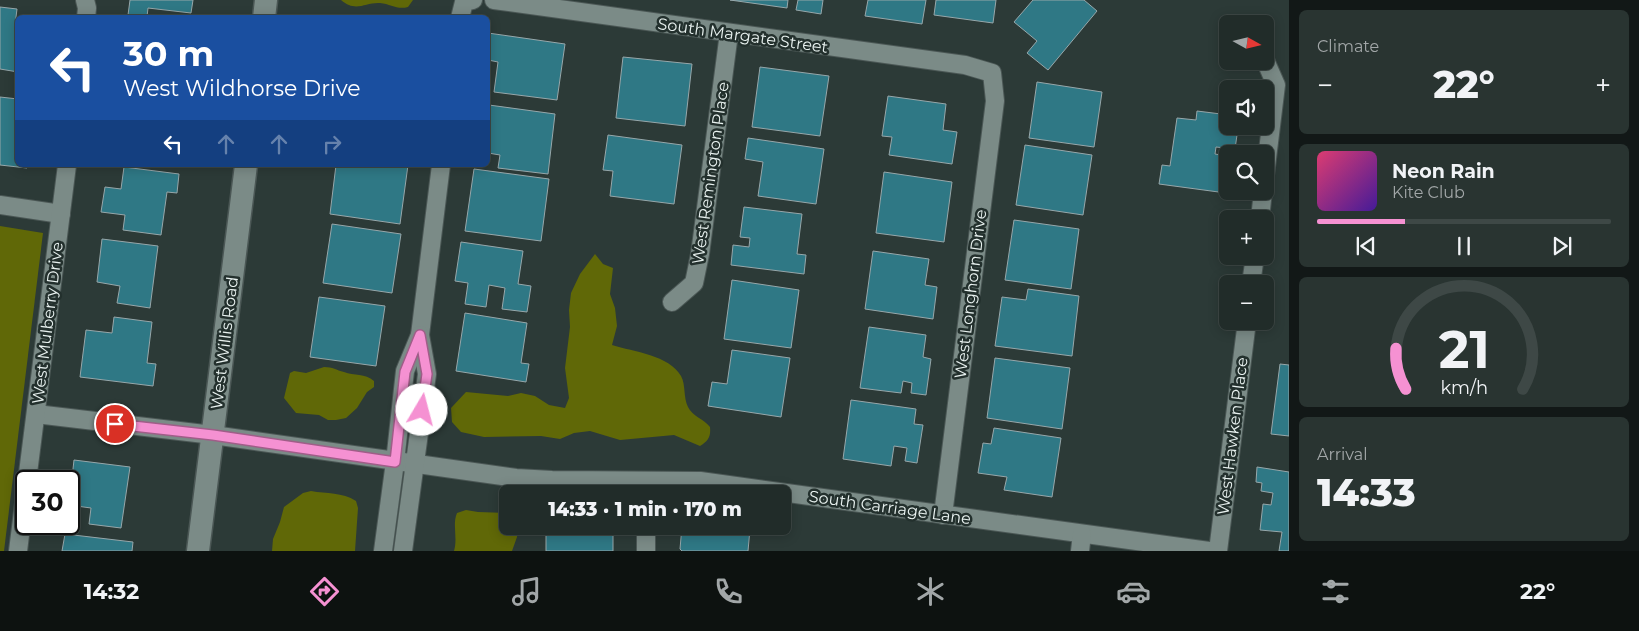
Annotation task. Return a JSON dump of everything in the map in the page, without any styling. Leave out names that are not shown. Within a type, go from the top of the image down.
[{"type":"street","points":[[86,0],[86,15]]},
{"type":"street","points":[[264,15],[266,0]]},
{"type":"street","name":"South Margate Street","points":[[494,0],[965,65],[992,73]]},
{"type":"street","name":"West Remington Place","points":[[672,302],[694,284],[700,254],[729,33]]},
{"type":"street","points":[[1269,70],[1276,85],[1269,145]]},
{"type":"street","name":"West Longhorn Drive","points":[[943,515],[995,101],[992,73]]},
{"type":"street","name":"West Mulberry Drive","points":[[28,470],[67,167]]},
{"type":"street","name":"West Willis Road","points":[[198,551],[246,167]]},
{"type":"street","points":[[382,551],[395,462],[405,372],[420,335],[441,167]]},
{"type":"street","points":[[0,205],[61,214]]},
{"type":"street","name":"West Hawken Place","points":[[1218,551],[1246,330]]},
{"type":"street","points":[[403,551],[427,374],[420,335]]},
{"type":"street","name":"South Carriage Lane","points":[[36,414],[213,435],[516,478],[607,485]]},
{"type":"street","name":"South Carriage Lane","points":[[669,485],[700,481],[729,485]]},
{"type":"street","name":"South Carriage Lane","points":[[791,494],[943,515],[1081,542],[1209,551]]},
{"type":"street","points":[[18,551],[20,535]]},
{"type":"street","points":[[646,535],[646,551]]},
{"type":"green space","points":[[341,0],[413,0],[408,7],[401,8],[380,3],[351,6]]},
{"type":"green space","points":[[0,226],[43,233],[4,551],[0,551]]},
{"type":"green space","points":[[595,254],[603,264],[613,268],[610,294],[615,308],[617,326],[612,345],[650,355],[668,363],[675,369],[683,380],[686,403],[690,410],[710,427],[707,440],[700,446],[674,435],[620,440],[590,431],[574,433],[560,439],[541,436],[484,437],[461,432],[452,422],[451,408],[466,392],[508,396],[521,393],[535,396],[549,405],[565,408],[569,398],[565,368],[570,327],[571,293],[580,274]]},
{"type":"green space","points":[[324,367],[371,378],[374,381],[374,387],[367,392],[357,408],[346,418],[328,420],[319,415],[296,413],[284,398],[290,373],[294,371],[306,373]]},
{"type":"green space","points":[[311,491],[340,495],[356,501],[358,508],[355,551],[272,551],[273,539],[284,507],[303,493]]},
{"type":"green space","points":[[466,510],[499,513],[499,535],[517,535],[512,551],[454,551],[457,513]]},
{"type":"building","points":[[130,0],[193,0],[191,13],[148,8],[147,15],[128,15]]},
{"type":"building","points":[[730,0],[788,0],[787,8]]},
{"type":"building","points":[[798,0],[823,0],[821,14],[796,10]]},
{"type":"building","points":[[868,0],[926,0],[922,24],[865,16]]},
{"type":"building","points":[[936,0],[996,0],[993,23],[934,15]]},
{"type":"building","points":[[1033,0],[1084,0],[1097,11],[1048,70],[1027,53],[1037,41],[1014,22]]},
{"type":"building","points":[[0,7],[17,9],[15,15],[15,72],[0,69]]},
{"type":"building","points":[[490,33],[565,44],[557,100],[494,92],[498,62],[490,60]]},
{"type":"building","points":[[623,57],[692,64],[685,126],[616,118]]},
{"type":"building","points":[[760,67],[829,76],[820,136],[752,127]]},
{"type":"building","points":[[1037,82],[1102,92],[1094,147],[1029,138]]},
{"type":"building","points":[[888,96],[946,104],[943,130],[957,132],[952,164],[889,155],[892,137],[882,136]]},
{"type":"building","points":[[0,97],[15,99],[15,167],[0,165]]},
{"type":"building","points":[[490,105],[555,114],[548,174],[498,168],[500,155],[490,153]]},
{"type":"building","points":[[1197,111],[1219,114],[1219,135],[1237,135],[1236,145],[1219,145],[1219,147],[1216,147],[1215,154],[1219,155],[1219,192],[1159,184],[1162,165],[1170,166],[1177,118],[1196,120]]},
{"type":"building","points":[[608,135],[682,145],[674,204],[610,196],[613,171],[603,170]]},
{"type":"building","points":[[748,138],[824,149],[816,204],[758,196],[763,162],[745,159]]},
{"type":"building","points":[[1025,145],[1092,155],[1083,215],[1016,205]]},
{"type":"building","points":[[124,167],[179,174],[177,193],[167,192],[161,235],[123,230],[125,215],[101,212],[105,187],[121,189]]},
{"type":"building","points":[[336,167],[408,167],[400,224],[330,214]]},
{"type":"building","points":[[474,169],[549,179],[541,241],[465,231]]},
{"type":"building","points":[[884,172],[952,182],[944,242],[876,233]]},
{"type":"building","points":[[744,207],[802,214],[797,254],[806,255],[804,274],[731,265],[733,245],[749,247],[750,238],[740,237]]},
{"type":"building","points":[[1014,220],[1079,229],[1071,289],[1005,280]]},
{"type":"building","points":[[332,224],[401,234],[392,293],[323,283]]},
{"type":"building","points":[[102,239],[158,246],[150,308],[117,303],[120,286],[97,282]]},
{"type":"building","points":[[461,242],[523,251],[518,284],[531,286],[527,312],[502,309],[505,288],[489,285],[486,307],[465,304],[468,283],[455,281]]},
{"type":"building","points":[[873,251],[929,259],[925,285],[937,287],[933,319],[865,309]]},
{"type":"building","points":[[732,280],[799,290],[791,348],[724,339]]},
{"type":"building","points":[[1028,289],[1079,296],[1072,356],[995,346],[1002,297],[1026,300]]},
{"type":"building","points":[[319,297],[385,306],[376,366],[310,357]]},
{"type":"building","points":[[465,313],[527,323],[521,363],[529,364],[526,382],[456,371]]},
{"type":"building","points":[[114,317],[152,322],[147,363],[156,364],[153,386],[80,377],[86,330],[112,333]]},
{"type":"building","points":[[869,327],[926,335],[923,357],[931,359],[926,395],[911,393],[912,383],[903,381],[901,393],[860,388]]},
{"type":"building","points":[[732,350],[790,358],[781,417],[708,406],[712,382],[727,384]]},
{"type":"building","points":[[995,358],[1070,368],[1062,429],[987,418]]},
{"type":"building","points":[[1280,364],[1289,365],[1289,436],[1271,434]]},
{"type":"building","points":[[851,400],[916,409],[914,424],[923,425],[917,463],[905,461],[907,448],[894,446],[891,466],[843,459]]},
{"type":"building","points":[[994,428],[1061,438],[1052,497],[1004,490],[1007,477],[978,473],[983,443],[991,444]]},
{"type":"building","points":[[74,460],[130,467],[121,528],[89,524],[91,508],[80,506],[80,470],[73,470]]},
{"type":"building","points":[[1257,467],[1289,472],[1289,551],[1279,551],[1282,532],[1260,530],[1263,504],[1271,505],[1273,493],[1261,491],[1262,483],[1256,482]]},
{"type":"building","points":[[65,535],[133,542],[132,551],[62,551]]},
{"type":"building","points":[[546,535],[613,535],[613,551],[546,551]]},
{"type":"building","points":[[681,535],[749,535],[748,551],[682,551],[680,549]]},
{"type":"route","points":[[115,424],[213,435],[395,462],[405,372],[420,335],[427,374],[422,410]]}]
